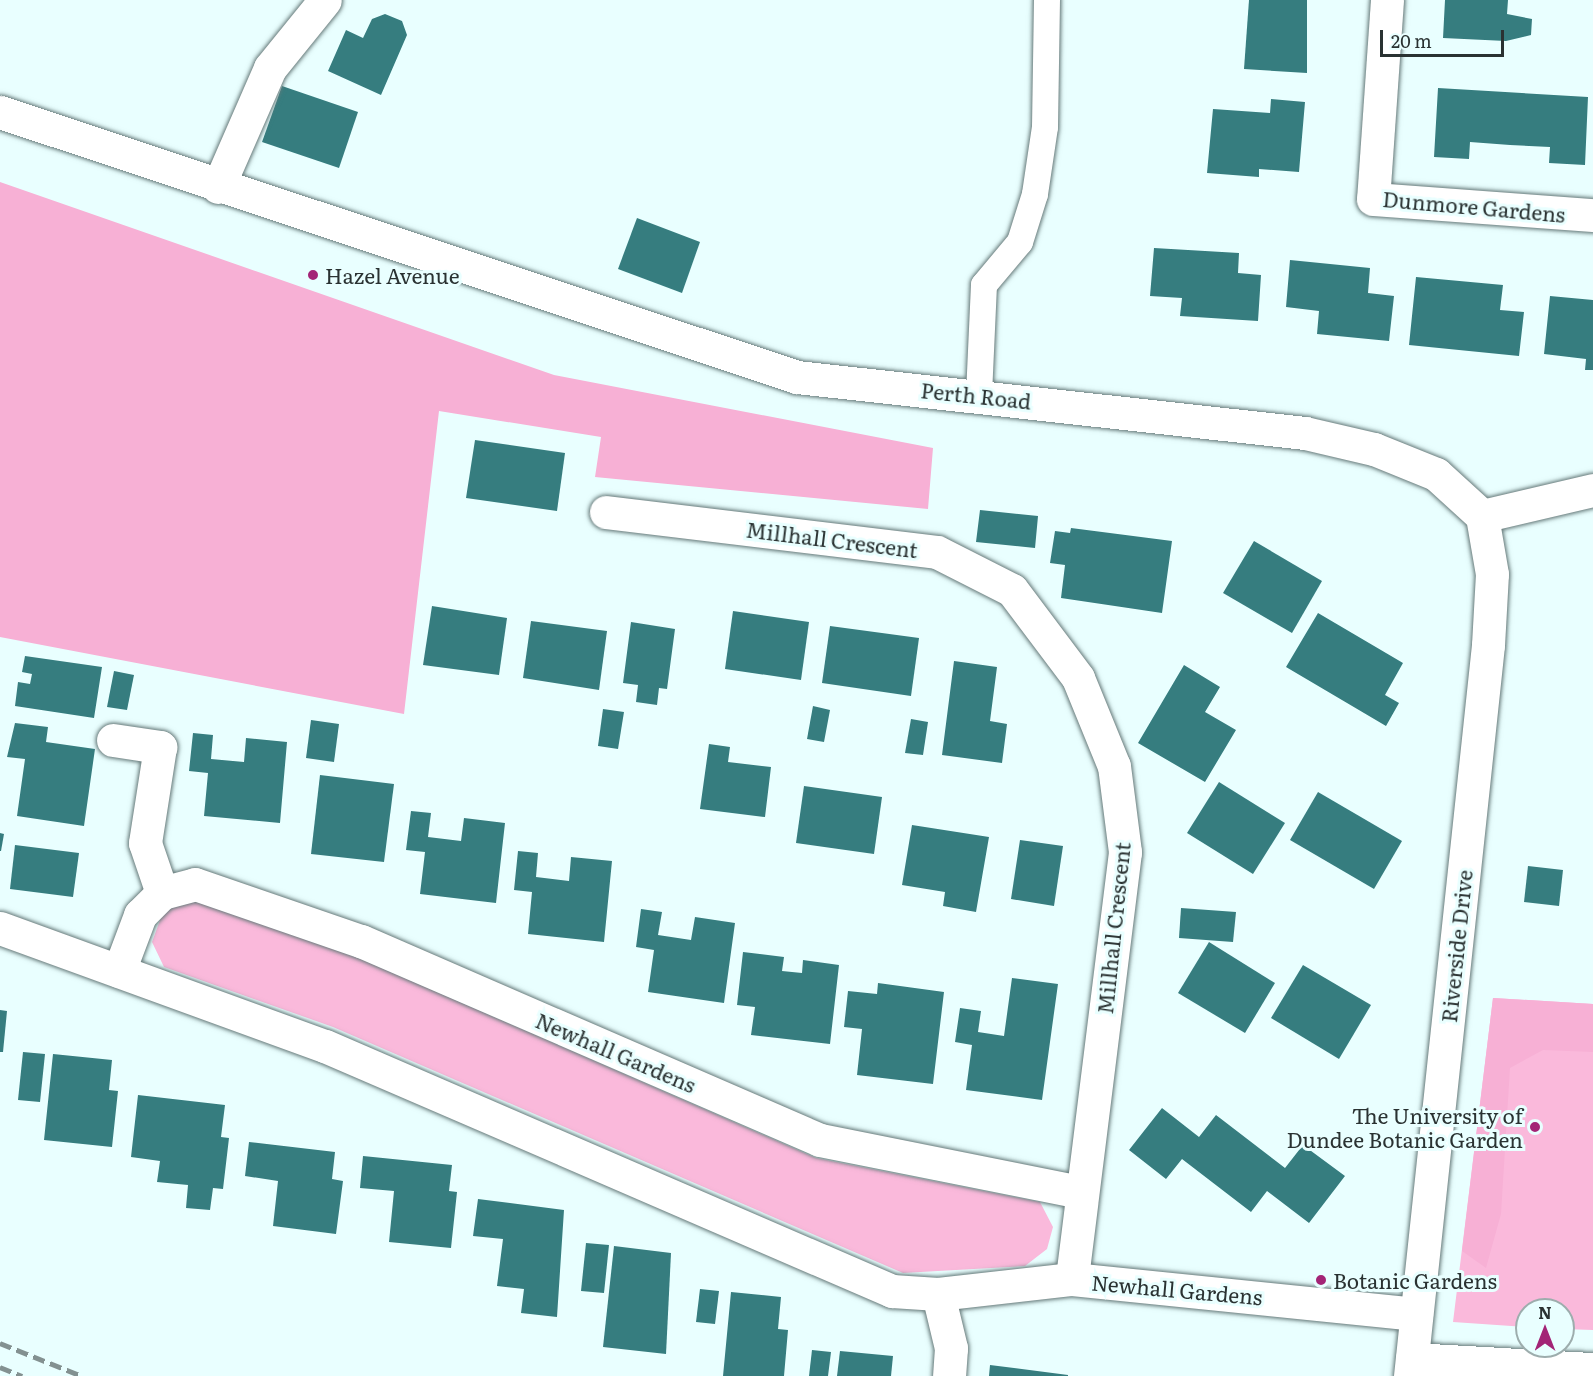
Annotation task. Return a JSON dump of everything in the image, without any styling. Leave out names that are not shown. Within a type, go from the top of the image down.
[{"type":"street","points":[[218,187],[270,68],[325,0]]},
{"type":"street","name":"Dunmore Gardens","points":[[1387,0],[1372,199],[1593,215]]},
{"type":"street","name":"Perth Road","points":[[0,112],[355,233],[797,377],[979,395],[1305,433],[1374,449],[1436,474],[1482,516]]},
{"type":"street","points":[[1482,516],[1593,490]]},
{"type":"street","name":"Millhall Crescent","points":[[606,512],[936,552],[1012,590],[1078,678],[1114,766],[1125,852],[1072,1279]]},
{"type":"street","name":"Riverside Drive","points":[[1416,1370],[1416,1314],[1488,645],[1492,574],[1482,516]]},
{"type":"street","points":[[113,740],[160,747],[146,843],[162,893]]},
{"type":"street","name":"Newhall Gardens","points":[[119,971],[140,915],[162,893],[195,884],[361,941],[820,1140],[1081,1192]]},
{"type":"street","name":"Newhall Gardens","points":[[0,928],[325,1046],[892,1291],[938,1294],[1072,1279],[1416,1314]]},
{"type":"street","points":[[938,1294],[951,1348],[949,1376]]},
{"type":"street","points":[[1416,1370],[1593,1369]]},
{"type":"lane","points":[[979,395],[984,285],[1020,242],[1035,194],[1045,127],[1047,0]]},
{"type":"shaded area","points":[[0,182],[554,375],[933,448],[928,509],[595,477],[601,437],[439,411],[404,714],[0,637]]},
{"type":"shaded area","points":[[194,899],[355,956],[816,1158],[1040,1202],[1053,1227],[1047,1249],[1025,1266],[903,1273],[333,1027],[164,967],[152,942],[163,912]]},
{"type":"shaded area","name":"The University of Dundee Botanic Garden","points":[[1493,998],[1593,1004],[1593,1330],[1575,1329],[1575,1298],[1515,1298],[1515,1326],[1453,1322]]},
{"type":"shaded area","points":[[1493,998],[1593,1004],[1593,1052],[1543,1050],[1510,1068],[1501,1214],[1486,1268],[1462,1251]]},
{"type":"building","points":[[1249,0],[1307,0],[1307,73],[1244,69]]},
{"type":"building","points":[[1445,0],[1508,0],[1507,14],[1532,19],[1531,35],[1506,41],[1443,38]]},
{"type":"building","points":[[385,14],[402,21],[407,35],[381,95],[328,71],[346,30],[363,38],[372,19]]},
{"type":"building","points":[[282,86],[358,112],[339,168],[262,142]]},
{"type":"building","points":[[1438,88],[1588,97],[1585,165],[1549,163],[1550,147],[1470,142],[1469,159],[1434,157]]},
{"type":"building","points":[[1271,99],[1305,102],[1299,172],[1259,169],[1259,177],[1207,173],[1213,109],[1270,113]]},
{"type":"building","points":[[637,218],[700,242],[682,293],[618,269]]},
{"type":"building","points":[[1154,248],[1239,253],[1238,273],[1261,275],[1258,321],[1180,316],[1182,298],[1150,296]]},
{"type":"building","points":[[1290,260],[1370,268],[1368,293],[1394,296],[1389,341],[1317,334],[1319,311],[1286,307]]},
{"type":"building","points":[[1416,277],[1503,285],[1500,310],[1524,312],[1519,356],[1409,345]]},
{"type":"building","points":[[1550,296],[1593,300],[1593,370],[1585,370],[1586,359],[1544,354]]},
{"type":"building","points":[[475,440],[565,453],[557,511],[466,498]]},
{"type":"building","points":[[980,510],[1038,516],[1035,548],[976,542]]},
{"type":"building","points":[[1071,528],[1172,541],[1162,613],[1061,598],[1065,565],[1050,563],[1055,531],[1070,533]]},
{"type":"building","points":[[1254,541],[1322,581],[1292,633],[1223,593]]},
{"type":"building","points":[[432,606],[507,618],[499,675],[423,665]]},
{"type":"building","points":[[733,611],[809,622],[801,680],[725,669]]},
{"type":"building","points":[[1318,613],[1403,663],[1385,695],[1399,703],[1386,726],[1286,667]]},
{"type":"building","points":[[531,621],[607,631],[599,690],[523,678]]},
{"type":"building","points":[[631,622],[675,629],[667,689],[659,688],[657,705],[636,702],[638,685],[623,683]]},
{"type":"building","points":[[830,626],[919,638],[911,696],[822,683]]},
{"type":"building","points":[[25,656],[102,667],[94,718],[15,706],[18,682],[30,684],[32,674],[22,672]]},
{"type":"building","points":[[954,661],[997,667],[990,721],[1007,724],[1002,763],[942,755]]},
{"type":"building","points":[[1184,665],[1220,687],[1205,712],[1236,730],[1205,782],[1138,743]]},
{"type":"building","points":[[114,671],[134,675],[127,710],[107,707]]},
{"type":"building","points":[[813,706],[830,710],[824,742],[807,739]]},
{"type":"building","points":[[603,709],[624,712],[618,749],[598,746]]},
{"type":"building","points":[[911,719],[928,722],[923,755],[905,753]]},
{"type":"building","points":[[311,720],[339,724],[334,762],[306,758]]},
{"type":"building","points":[[15,723],[48,727],[46,742],[95,749],[84,826],[17,816],[25,759],[7,757]]},
{"type":"building","points":[[193,733],[213,735],[211,759],[244,762],[246,738],[287,742],[280,823],[204,816],[208,773],[189,771]]},
{"type":"building","points":[[709,744],[730,747],[728,762],[771,767],[765,817],[700,809]]},
{"type":"building","points":[[320,775],[394,784],[384,862],[311,854]]},
{"type":"building","points":[[1219,782],[1285,823],[1253,874],[1187,833]]},
{"type":"building","points":[[804,786],[882,797],[874,854],[796,843]]},
{"type":"building","points":[[1318,792],[1402,841],[1374,889],[1290,840]]},
{"type":"building","points":[[411,811],[431,813],[428,837],[461,841],[464,818],[505,823],[496,903],[420,894],[425,852],[406,850]]},
{"type":"building","points":[[912,825],[989,837],[976,912],[943,906],[945,892],[902,885]]},
{"type":"building","points":[[0,833],[4,834],[1,851],[0,851]]},
{"type":"building","points":[[1020,840],[1063,846],[1054,906],[1011,899]]},
{"type":"building","points":[[15,845],[79,853],[73,897],[10,889]]},
{"type":"building","points":[[518,851],[538,853],[536,877],[569,881],[571,857],[612,861],[604,942],[528,934],[532,892],[514,890]]},
{"type":"building","points":[[1528,866],[1563,870],[1559,906],[1524,902]]},
{"type":"building","points":[[1181,908],[1236,912],[1233,942],[1179,938]]},
{"type":"building","points":[[641,909],[662,912],[658,935],[691,940],[695,917],[735,923],[724,1003],[648,992],[654,950],[636,947]]},
{"type":"building","points":[[1209,942],[1275,983],[1245,1033],[1178,993]]},
{"type":"building","points":[[743,952],[784,957],[782,971],[802,973],[803,960],[839,965],[830,1044],[751,1035],[755,1007],[737,1005]]},
{"type":"building","points":[[1303,965],[1371,1005],[1339,1059],[1271,1018]]},
{"type":"building","points":[[1012,978],[1058,984],[1042,1100],[966,1090],[972,1045],[955,1042],[960,1008],[981,1011],[978,1032],[1004,1036]]},
{"type":"building","points":[[878,983],[944,992],[933,1084],[857,1075],[862,1029],[844,1027],[848,991],[877,994]]},
{"type":"building","points":[[0,1010],[7,1011],[3,1052],[0,1052]]},
{"type":"building","points":[[23,1052],[45,1054],[40,1102],[18,1100]]},
{"type":"building","points":[[53,1054],[112,1060],[109,1090],[118,1091],[112,1147],[44,1140]]},
{"type":"building","points":[[138,1095],[225,1105],[221,1137],[229,1138],[223,1189],[213,1188],[210,1210],[186,1208],[188,1185],[157,1182],[160,1161],[131,1157]]},
{"type":"building","points":[[1162,1108],[1199,1137],[1216,1115],[1285,1168],[1303,1145],[1345,1176],[1309,1223],[1267,1191],[1251,1212],[1182,1159],[1166,1179],[1129,1150]]},
{"type":"building","points":[[249,1142],[335,1152],[332,1179],[343,1181],[336,1234],[273,1226],[278,1181],[245,1176]]},
{"type":"building","points":[[363,1156],[452,1165],[449,1191],[457,1192],[451,1248],[389,1242],[394,1191],[360,1188]]},
{"type":"building","points":[[478,1199],[564,1210],[557,1317],[521,1313],[524,1289],[497,1286],[503,1239],[473,1236]]},
{"type":"building","points":[[586,1243],[609,1245],[604,1293],[581,1291]]},
{"type":"building","points":[[614,1246],[671,1253],[666,1354],[603,1347]]},
{"type":"building","points":[[700,1289],[719,1291],[715,1324],[696,1322]]},
{"type":"building","points":[[731,1292],[781,1297],[778,1329],[788,1330],[784,1376],[723,1376]]},
{"type":"building","points":[[812,1350],[831,1352],[828,1376],[809,1376]]},
{"type":"building","points":[[840,1351],[893,1356],[891,1376],[837,1376]]},
{"type":"building","points":[[990,1365],[1068,1375],[1068,1376],[989,1376]]},
{"type":"railway","points":[[0,1343],[82,1376]]},
{"type":"railway","points":[[0,1367],[22,1376]]},
{"type":"place","name":"Hazel Avenue","points":[[313,275]]},
{"type":"place","name":"The University of Dundee Botanic Garden","points":[[1535,1127]]},
{"type":"place","name":"Botanic Gardens","points":[[1321,1280]]}]
